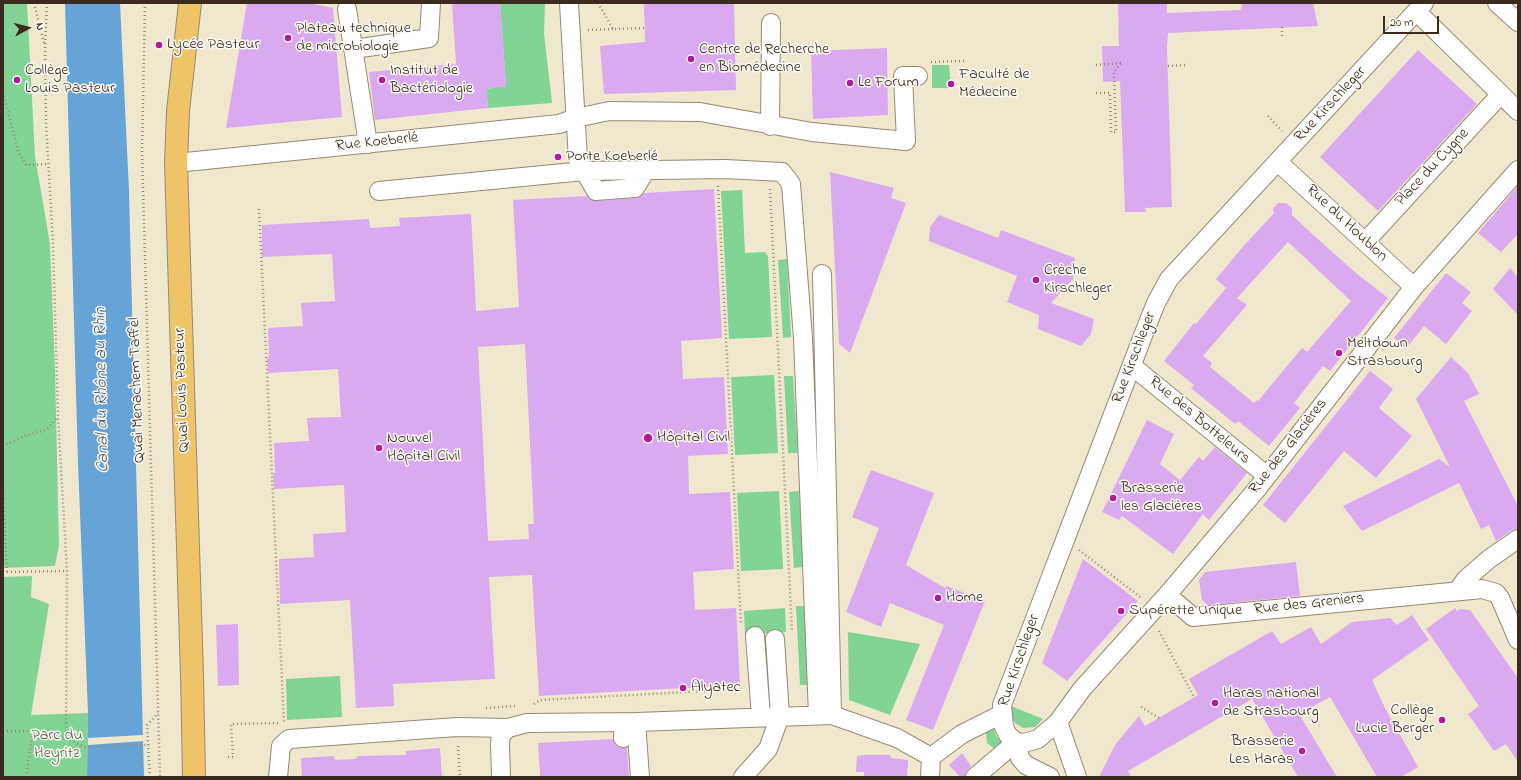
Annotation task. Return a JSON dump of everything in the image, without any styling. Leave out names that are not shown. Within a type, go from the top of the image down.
[{"type":"main road","name":"Quai Louis Pasteur","points":[[190,3],[178,111],[176,163],[194,777]]},
{"type":"street","points":[[354,49],[429,38],[430,3]]},
{"type":"street","points":[[569,3],[569,30],[578,160],[584,171]]},
{"type":"street","points":[[1497,3],[1518,22]]},
{"type":"street","points":[[1420,7],[1518,111]]},
{"type":"street","name":"Rue Kirschleger","points":[[1050,777],[1026,765],[1020,758],[1016,742],[1008,735],[1004,727],[1002,714],[1005,696],[1156,303],[1169,278],[1192,252],[1278,162],[1420,7]]},
{"type":"street","points":[[347,9],[368,144]]},
{"type":"street","points":[[770,126],[771,24]]},
{"type":"street","name":"Rue Koeberlé","points":[[176,163],[559,124],[609,110],[700,112],[770,126],[812,132],[906,141],[904,76],[918,76]]},
{"type":"street","name":"Place du Cygne","points":[[1365,242],[1501,94]]},
{"type":"street","name":"Rue du Houblon","points":[[1278,162],[1414,287]]},
{"type":"street","points":[[379,191],[584,171],[717,170],[782,172],[791,184],[803,338],[807,446],[825,715]]},
{"type":"street","name":"Rue des Glacières","points":[[1058,722],[1082,689],[1167,595],[1266,475],[1414,287],[1518,170]]},
{"type":"street","points":[[822,274],[825,444],[825,715]]},
{"type":"street","name":"Rue des Botteleurs","points":[[1132,366],[1266,475]]},
{"type":"street","points":[[807,446],[825,444]]},
{"type":"street","points":[[1458,590],[1466,579],[1489,559],[1518,539]]},
{"type":"street","name":"Rue des Greniers","points":[[1167,595],[1193,617],[1458,590],[1482,589],[1496,593],[1505,608],[1517,638]]},
{"type":"street","points":[[748,631],[769,717]]},
{"type":"street","points":[[744,777],[768,749],[769,717],[784,636]]},
{"type":"street","points":[[931,757],[962,734],[1002,714]]},
{"type":"street","points":[[278,777],[281,746],[289,739],[457,727],[508,728],[527,723],[628,728],[769,717],[825,715],[897,738],[931,757]]},
{"type":"street","points":[[975,777],[1016,742],[1024,743],[1038,739],[1058,722],[1074,776]]},
{"type":"street","points":[[501,777],[501,735],[508,728]]},
{"type":"street","points":[[628,728],[640,777]]},
{"type":"street","points":[[930,777],[931,757]]},
{"type":"path","points":[[34,3],[45,45]]},
{"type":"path","points":[[47,3],[45,45],[48,164],[53,244],[58,416],[67,571],[66,739]]},
{"type":"path","name":"Quai Menachem Taffel","points":[[145,3],[142,153],[160,777]]},
{"type":"path","points":[[598,3],[613,29]]},
{"type":"path","points":[[1282,27],[1282,38]]},
{"type":"path","points":[[569,30],[645,28]]},
{"type":"path","points":[[1096,65],[1121,63],[1114,72],[1116,132],[1111,132],[1110,93],[1096,93]]},
{"type":"path","points":[[1168,66],[1187,65]]},
{"type":"path","points":[[3,92],[18,151],[26,165],[48,164]]},
{"type":"path","points":[[717,170],[748,631]]},
{"type":"path","points":[[769,171],[784,473],[784,636]]},
{"type":"path","points":[[259,209],[284,723]]},
{"type":"path","points":[[3,446],[27,435],[46,430],[58,416]]},
{"type":"path","points":[[784,473],[791,473]]},
{"type":"path","points":[[3,491],[7,572]]},
{"type":"path","points":[[1065,539],[1140,597],[1151,612],[1163,641],[1194,697]]},
{"type":"path","points":[[3,572],[67,571]]},
{"type":"path","points":[[744,681],[744,694]]},
{"type":"path","points":[[532,705],[540,700],[740,689]]},
{"type":"path","points":[[1141,707],[1159,718]]},
{"type":"path","points":[[150,777],[147,725],[159,713]]},
{"type":"path","points":[[3,731],[33,731],[66,739],[85,747],[149,744]]},
{"type":"path","points":[[26,777],[33,731]]},
{"type":"path","points":[[458,742],[460,777]]},
{"type":"green space","points":[[3,3],[27,3],[35,156],[50,244],[55,370],[59,545],[55,566],[3,568]]},
{"type":"green space","points":[[500,3],[545,3],[544,33],[552,103],[488,108],[486,89],[506,86]]},
{"type":"green space","points":[[932,65],[949,65],[951,85],[948,88],[932,88]]},
{"type":"green space","points":[[742,190],[745,253],[765,252],[768,256],[772,337],[729,339],[721,191]]},
{"type":"green space","points":[[787,259],[791,337],[783,338],[778,260]]},
{"type":"green space","points":[[774,375],[778,453],[735,455],[731,377]]},
{"type":"green space","points":[[784,376],[793,376],[798,453],[788,453]]},
{"type":"green space","points":[[779,491],[783,569],[741,571],[737,493]]},
{"type":"green space","points":[[799,491],[803,567],[794,568],[789,492]]},
{"type":"green space","name":"Parc du Heyritz","points":[[32,576],[31,597],[49,604],[31,715],[88,713],[87,777],[3,777],[3,577]]},
{"type":"green space","points":[[796,606],[804,606],[809,685],[800,685]]},
{"type":"green space","points":[[785,608],[786,632],[745,634],[744,611]]},
{"type":"green space","points":[[848,632],[920,644],[890,715],[849,700]]},
{"type":"green space","points":[[340,676],[342,717],[287,720],[286,679]]},
{"type":"green space","points":[[1011,706],[1043,719],[1035,727],[1023,728],[1015,723],[1012,718]]},
{"type":"green space","points":[[991,721],[996,736],[1002,743],[995,749],[987,743],[986,729]]},
{"type":"water","name":"Canal du Rhône au Rhin","points":[[65,3],[120,3],[129,191],[144,777],[87,777],[88,713],[78,463]]},
{"type":"pier","points":[[143,735],[144,741],[88,745],[88,738]]},
{"type":"building","name":"Plateau technique de microbiologie","points":[[247,3],[309,3],[333,8],[342,117],[226,128]]},
{"type":"building","points":[[452,3],[500,3],[506,86],[486,89],[488,108],[375,120],[369,72],[456,64]]},
{"type":"building","name":"Centre de Recherche en Biomédecine","points":[[644,3],[734,3],[736,90],[604,94],[600,46],[645,42]]},
{"type":"building","points":[[1118,3],[1167,3],[1167,13],[1241,10],[1242,3],[1313,3],[1318,26],[1168,33],[1167,48],[1172,207],[1145,208],[1146,212],[1125,212],[1120,81],[1103,82],[1102,46],[1119,46]]},
{"type":"building","name":"Le Forum","points":[[887,48],[888,115],[813,119],[811,51]]},
{"type":"building","points":[[1418,50],[1477,104],[1378,211],[1320,157]]},
{"type":"building","points":[[830,172],[894,188],[891,198],[906,203],[850,353],[839,344]]},
{"type":"building","points":[[1518,186],[1518,234],[1501,252],[1478,233]]},
{"type":"building","name":"Nouvel Hôpital Civil","points":[[714,189],[722,338],[681,341],[683,379],[724,377],[728,454],[688,456],[689,494],[730,492],[734,569],[693,572],[695,610],[736,608],[740,685],[539,696],[532,575],[489,577],[495,679],[393,684],[394,706],[356,708],[350,600],[280,604],[279,559],[314,557],[313,534],[346,532],[344,485],[274,489],[273,473],[275,473],[274,443],[309,441],[307,418],[341,417],[338,369],[268,373],[267,358],[269,358],[268,328],[303,326],[301,303],[335,301],[332,254],[262,257],[262,225],[369,219],[370,228],[400,226],[399,218],[471,214],[476,311],[519,307],[513,200],[587,196],[591,200],[597,201],[636,198],[644,193]],"holes":[[[525,344],[534,524],[528,524],[529,539],[488,541],[478,347]]]},
{"type":"building","points":[[1278,203],[1286,203],[1292,208],[1292,215],[1311,233],[1356,273],[1388,298],[1330,371],[1323,366],[1294,403],[1300,408],[1269,446],[1238,421],[1235,424],[1191,388],[1194,385],[1164,361],[1194,323],[1196,324],[1226,288],[1216,279],[1274,213],[1273,209]],"holes":[[[1288,242],[1351,301],[1307,352],[1302,348],[1258,401],[1257,400],[1254,403],[1210,367],[1212,363],[1203,356],[1247,305],[1237,298]]]},
{"type":"building","name":"Crèche Kirschleger","points":[[939,215],[998,238],[1001,230],[1075,258],[1073,279],[1051,303],[1094,319],[1091,334],[1081,346],[1038,329],[1039,315],[1007,302],[1017,276],[929,241],[930,227]]},
{"type":"building","points":[[1510,268],[1518,277],[1518,315],[1493,289]]},
{"type":"building","points":[[1446,273],[1471,292],[1462,303],[1472,311],[1446,344],[1424,326],[1406,349],[1394,338]]},
{"type":"building","points":[[1451,357],[1468,373],[1479,394],[1464,401],[1518,506],[1518,529],[1512,530],[1496,541],[1489,525],[1481,529],[1459,483],[1362,531],[1343,506],[1439,459],[1450,467],[1416,399]]},
{"type":"building","points":[[1370,371],[1393,389],[1379,408],[1412,436],[1376,478],[1344,451],[1285,523],[1263,505]]},
{"type":"building","points":[[1147,420],[1174,434],[1160,464],[1180,480],[1199,457],[1203,461],[1215,447],[1247,473],[1209,520],[1203,514],[1173,554],[1122,516],[1119,520],[1102,512]]},
{"type":"building","name":"Home","points":[[871,470],[934,493],[906,565],[945,588],[947,586],[985,601],[933,730],[906,720],[944,625],[890,603],[881,627],[846,612],[879,528],[852,517]]},
{"type":"building","points":[[1083,559],[1138,601],[1067,681],[1042,663]]},
{"type":"building","points":[[1296,562],[1300,596],[1208,605],[1202,600],[1199,580],[1205,572]]},
{"type":"building","points":[[1455,608],[1457,611],[1460,609],[1470,610],[1518,678],[1518,762],[1506,744],[1494,751],[1468,714],[1479,706],[1426,629]]},
{"type":"building","points":[[1412,615],[1429,640],[1372,680],[1385,708],[1418,767],[1401,777],[1377,777],[1330,697],[1299,714],[1337,777],[1298,777],[1252,699],[1128,771],[1131,777],[1099,777],[1115,745],[1139,716],[1145,726],[1198,695],[1189,679],[1272,631],[1281,644],[1311,627],[1321,644],[1352,622],[1390,618],[1397,625]]},
{"type":"building","points":[[238,624],[239,685],[218,686],[216,625]]},
{"type":"building","points":[[613,739],[618,747],[627,748],[629,777],[540,777],[538,743]]},
{"type":"building","points":[[440,748],[442,777],[302,777],[301,758],[334,756],[335,760],[355,759],[358,756],[406,755],[406,751]]},
{"type":"building","points":[[962,753],[971,766],[965,773],[965,777],[960,777],[949,765]]},
{"type":"building","points":[[890,755],[891,758],[908,760],[907,777],[864,777],[864,772],[856,772],[857,756]]},
{"type":"place","name":"Plateau technique de microbiologie","points":[[288,38]]},
{"type":"place","name":"Lycée Pasteur","points":[[159,45]]},
{"type":"place","name":"Centre de Recherche en Biomédecine","points":[[691,59]]},
{"type":"place","name":"Collège Louis Pasteur","points":[[17,80]]},
{"type":"place","name":"Institut de Bactériologie","points":[[382,80]]},
{"type":"place","name":"Le Forum","points":[[850,83]]},
{"type":"place","name":"Faculté de Médecine","points":[[951,84]]},
{"type":"place","name":"Porte Koeberlé","points":[[558,157]]},
{"type":"place","name":"Crèche Kirschleger","points":[[1036,280]]},
{"type":"place","name":"Meltdown Strasbourg","points":[[1339,353]]},
{"type":"place","name":"Hôpital Civil","points":[[648,438]]},
{"type":"place","name":"Nouvel Hôpital Civil","points":[[379,448]]},
{"type":"place","name":"Brasserie les Glacières","points":[[1113,498]]},
{"type":"place","name":"Home","points":[[938,598]]},
{"type":"place","name":"Supérette Unique","points":[[1121,611]]},
{"type":"place","name":"Alyatec","points":[[683,688]]},
{"type":"place","name":"Haras national de Strasbourg","points":[[1215,703]]},
{"type":"place","name":"Collège Lucie Berger","points":[[1442,720]]},
{"type":"place","name":"Brasserie Les Haras","points":[[1302,751]]}]
